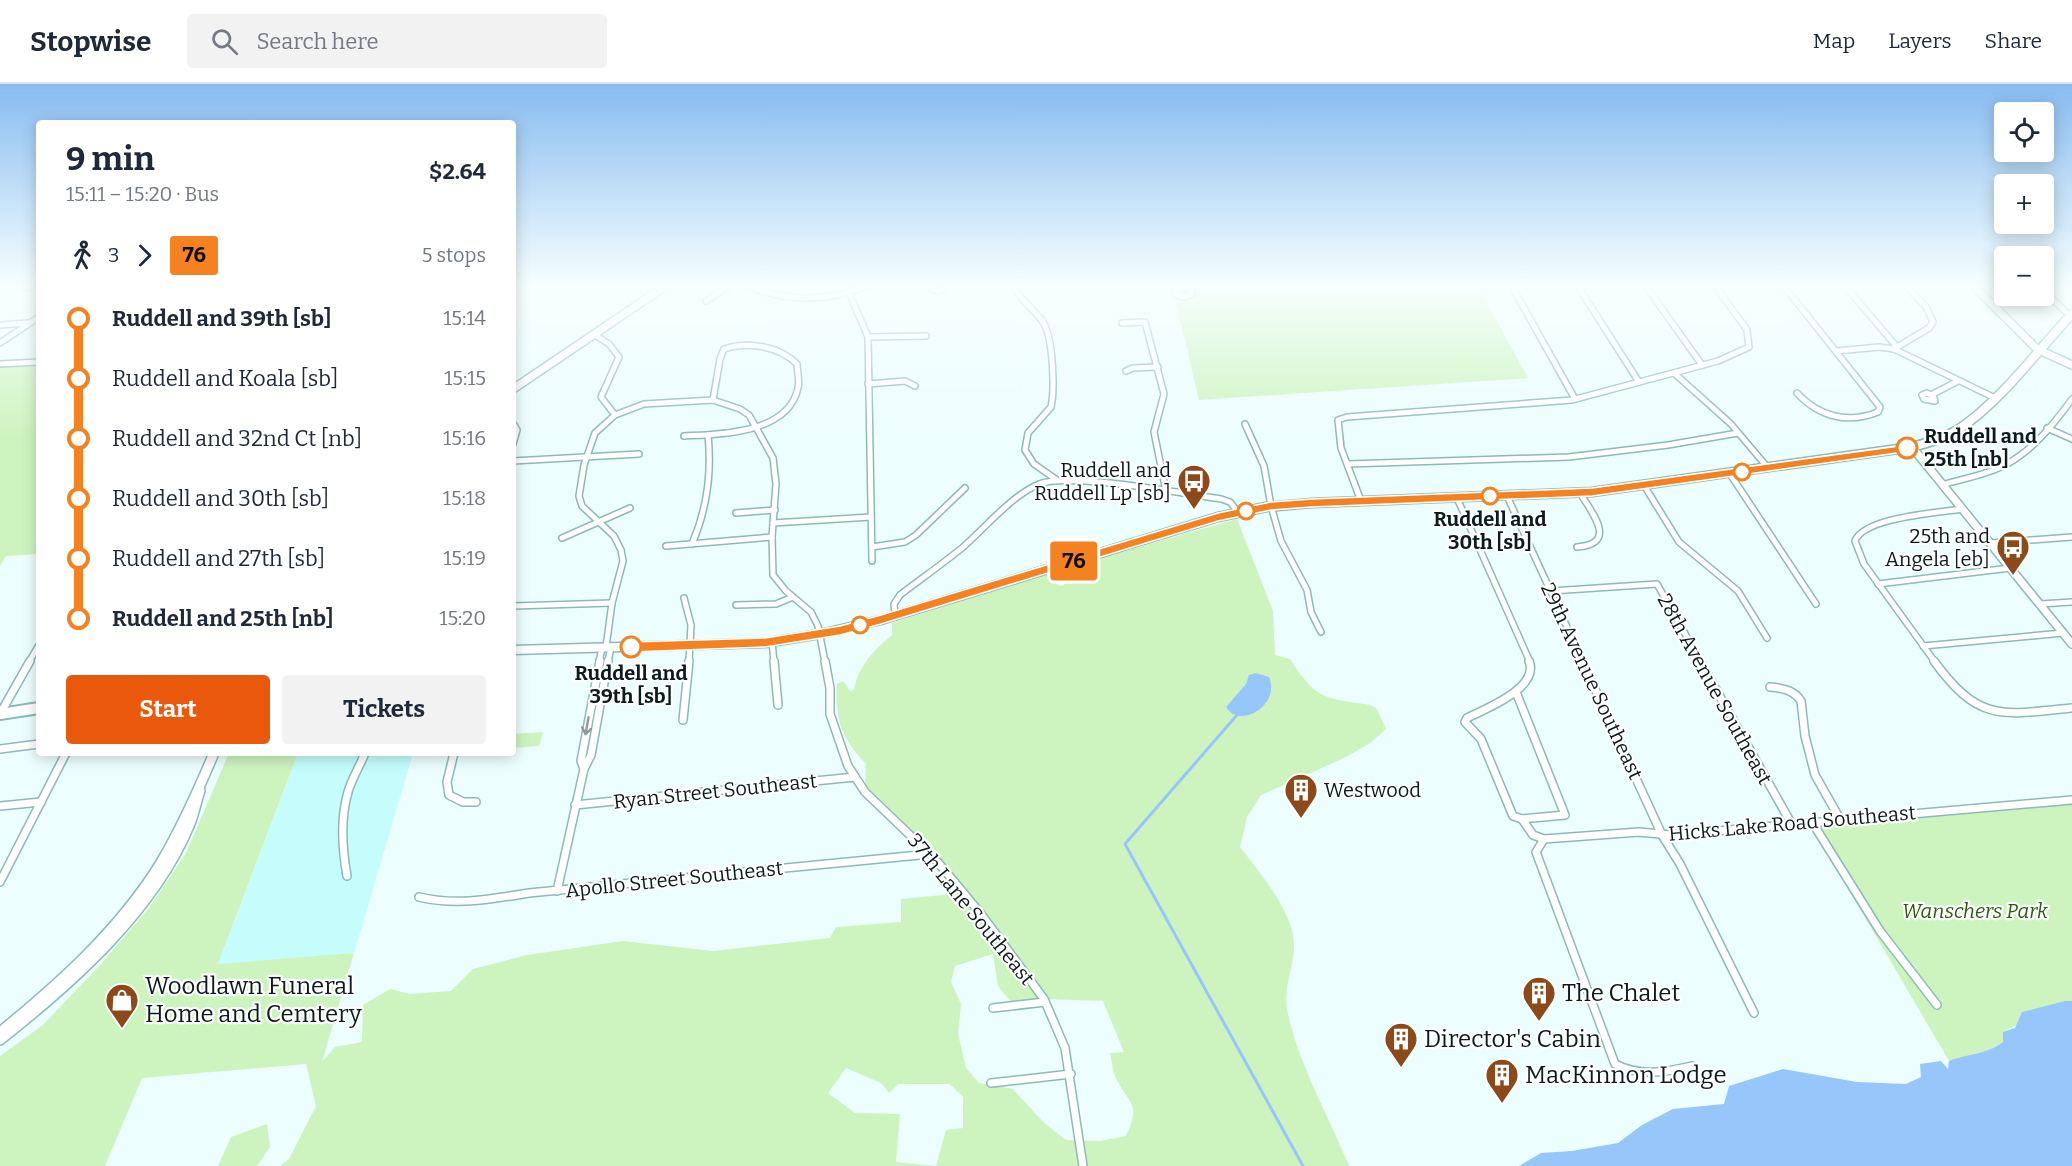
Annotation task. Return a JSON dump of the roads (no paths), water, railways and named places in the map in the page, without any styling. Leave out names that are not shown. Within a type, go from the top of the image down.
[{"type":"main road","points":[[516,650],[772,642],[820,634],[895,615],[1238,512],[1271,506],[1580,493],[1645,487],[1912,447],[1947,436],[1959,429],[1993,397],[2051,335]]},
{"type":"main road","points":[[0,714],[36,708]]},
{"type":"street","points":[[516,387],[595,335]]},
{"type":"street","points":[[597,335],[615,346],[620,354],[618,365],[604,383],[601,397],[603,403],[615,415]]},
{"type":"street","points":[[1047,335],[1052,403],[1050,410],[1027,434],[1025,452],[1030,462],[1057,480]]},
{"type":"street","points":[[1149,335],[1164,397],[1154,432],[1166,491]]},
{"type":"street","points":[[1539,335],[1575,399]]},
{"type":"street","points":[[1609,335],[1639,382]]},
{"type":"street","points":[[1681,335],[1702,365]]},
{"type":"street","points":[[1361,501],[1336,427],[1338,420],[1347,417],[1575,399],[1718,361],[1749,347],[1748,335]]},
{"type":"street","points":[[1797,393],[1810,407],[1831,416],[1871,416],[1878,412],[1880,407],[1877,402],[1824,335]]},
{"type":"street","points":[[1886,335],[1896,348],[1993,397]]},
{"type":"street","points":[[1837,351],[1880,347],[1896,348],[1917,335]]},
{"type":"street","points":[[2023,335],[2037,349],[2072,365]]},
{"type":"street","points":[[872,561],[868,337],[926,336]]},
{"type":"street","points":[[516,392],[588,340]]},
{"type":"street","points":[[684,436],[741,432],[780,415],[787,410],[795,397],[799,371],[797,364],[783,352],[762,346],[724,349],[721,352],[713,400]]},
{"type":"street","points":[[0,364],[36,362]]},
{"type":"street","points":[[1126,371],[1133,368],[1158,367]]},
{"type":"street","points":[[1674,372],[1731,424],[1769,469]]},
{"type":"street","points":[[868,384],[905,381],[915,386]]},
{"type":"street","points":[[1931,395],[1939,388],[1959,381]]},
{"type":"street","points":[[1942,485],[2003,466],[2047,428],[2072,399]]},
{"type":"street","points":[[558,891],[575,805],[584,769],[591,755],[612,603],[623,561],[621,550],[614,536],[582,506],[579,496],[579,484],[595,433],[615,415],[644,404],[713,400],[740,409],[748,415],[756,427]]},
{"type":"street","points":[[1245,424],[1264,466],[1271,506],[1281,541],[1307,590],[1311,612],[1321,632]]},
{"type":"street","name":"37th Lane Southeast","points":[[756,427],[773,458],[776,484],[772,537],[773,575],[793,597],[811,612],[820,634],[830,688],[831,714],[848,766],[865,792],[930,854],[981,914],[1045,1002],[1065,1048],[1071,1074],[1083,1166]]},
{"type":"street","points":[[2047,428],[2072,439]]},
{"type":"street","points":[[1348,464],[1569,457],[1738,434]]},
{"type":"street","points":[[692,544],[697,532],[708,481],[708,435]]},
{"type":"street","points":[[1912,447],[2072,644]]},
{"type":"street","points":[[516,461],[639,454]]},
{"type":"street","points":[[1730,474],[1816,604]]},
{"type":"street","points":[[895,615],[894,604],[898,598],[963,547],[996,514],[1039,484],[1057,480],[1166,491],[1227,500],[1238,512]]},
{"type":"street","points":[[1645,487],[1679,542],[1738,591],[1767,638]]},
{"type":"street","points":[[872,548],[905,542],[916,535],[965,488]]},
{"type":"street","points":[[1577,547],[1591,547],[1600,536],[1599,526],[1580,493]]},
{"type":"street","name":"29th Avenue Southeast","points":[[1507,496],[1662,835],[1680,864],[1754,1013]]},
{"type":"street","points":[[1457,498],[1516,636],[1529,659],[1529,676],[1516,692],[1467,718],[1465,722],[1481,739],[1510,813],[1522,819],[1533,835],[1544,839],[1536,852],[1615,1064],[1625,1070],[1666,1073],[1692,1066]]},
{"type":"street","points":[[562,538],[580,533],[613,514],[630,508]]},
{"type":"street","points":[[1962,509],[1876,523],[1862,529],[1856,537],[1856,549],[1878,584],[1952,686],[1965,700],[1995,713],[2009,714],[2072,708]]},
{"type":"street","points":[[736,513],[775,510]]},
{"type":"street","points":[[773,523],[871,517]]},
{"type":"street","points":[[666,546],[772,537]]},
{"type":"street","points":[[1990,543],[2072,537]]},
{"type":"street","points":[[1878,584],[2010,568]]},
{"type":"street","name":"28th Avenue Southeast","points":[[1551,591],[1657,584],[1791,823]]},
{"type":"street","points":[[736,605],[776,604],[793,597]]},
{"type":"street","points":[[683,720],[691,625],[684,598]]},
{"type":"street","points":[[2040,604],[2072,602]]},
{"type":"street","points":[[516,606],[612,603]]},
{"type":"street","points":[[1923,645],[2063,633]]},
{"type":"street","points":[[772,642],[778,705]]},
{"type":"street","points":[[0,714],[36,650]]},
{"type":"street","points":[[1770,687],[1784,688],[1798,696],[1801,701],[1805,736],[1815,775],[1840,819]]},
{"type":"street","points":[[1516,692],[1565,815],[1522,819]]},
{"type":"street","points":[[0,749],[36,744]]},
{"type":"street","points":[[0,882],[64,756]]},
{"type":"street","points":[[0,1032],[78,965],[131,906],[165,854],[213,756]]},
{"type":"street","points":[[347,876],[342,849],[344,813],[348,790],[359,771],[364,756]]},
{"type":"street","points":[[453,756],[446,787],[448,795],[453,801],[460,803],[476,802]]},
{"type":"street","name":"Ryan Street Southeast","points":[[575,805],[855,777]]},
{"type":"street","points":[[0,1040],[38,1010],[84,968],[139,906],[159,878],[187,828],[197,804],[201,783]]},
{"type":"street","name":"Hicks Lake Road Southeast","points":[[1544,839],[1639,831],[1662,835],[2072,800]]},
{"type":"street","points":[[0,806],[41,802]]},
{"type":"street","points":[[1812,822],[1880,931],[1937,1005]]},
{"type":"street","name":"Apollo Street Southeast","points":[[419,897],[435,902],[468,902],[930,854]]},
{"type":"street","points":[[993,1008],[1045,1002]]},
{"type":"street","points":[[991,1083],[1071,1074]]},
{"type":"waterway","points":[[1237,715],[1125,844],[1303,1166]]},
{"type":"place","name":"Ruddell and 25th [nb]","points":[[1907,448]]},
{"type":"place","name":"Ruddell and 30th [sb]","points":[[1490,496]]},
{"type":"place","name":"Ruddell and Ruddell Lp [sb]","points":[[1194,510]]},
{"type":"place","name":"25th and Angela [eb]","points":[[2013,576]]},
{"type":"place","name":"Ruddell and 39th [sb]","points":[[631,647]]},
{"type":"place","name":"Westwood","points":[[1301,819]]},
{"type":"place","name":"The Chalet","points":[[1539,1022]]},
{"type":"place","name":"Woodlawn Funeral Home and Cemtery","points":[[122,1029]]},
{"type":"place","name":"Director's Cabin","points":[[1401,1068]]},
{"type":"place","name":"MacKinnon Lodge","points":[[1502,1104]]},
{"type":"park label","name":"Wanschers Park","points":[[1975,911]]}]
